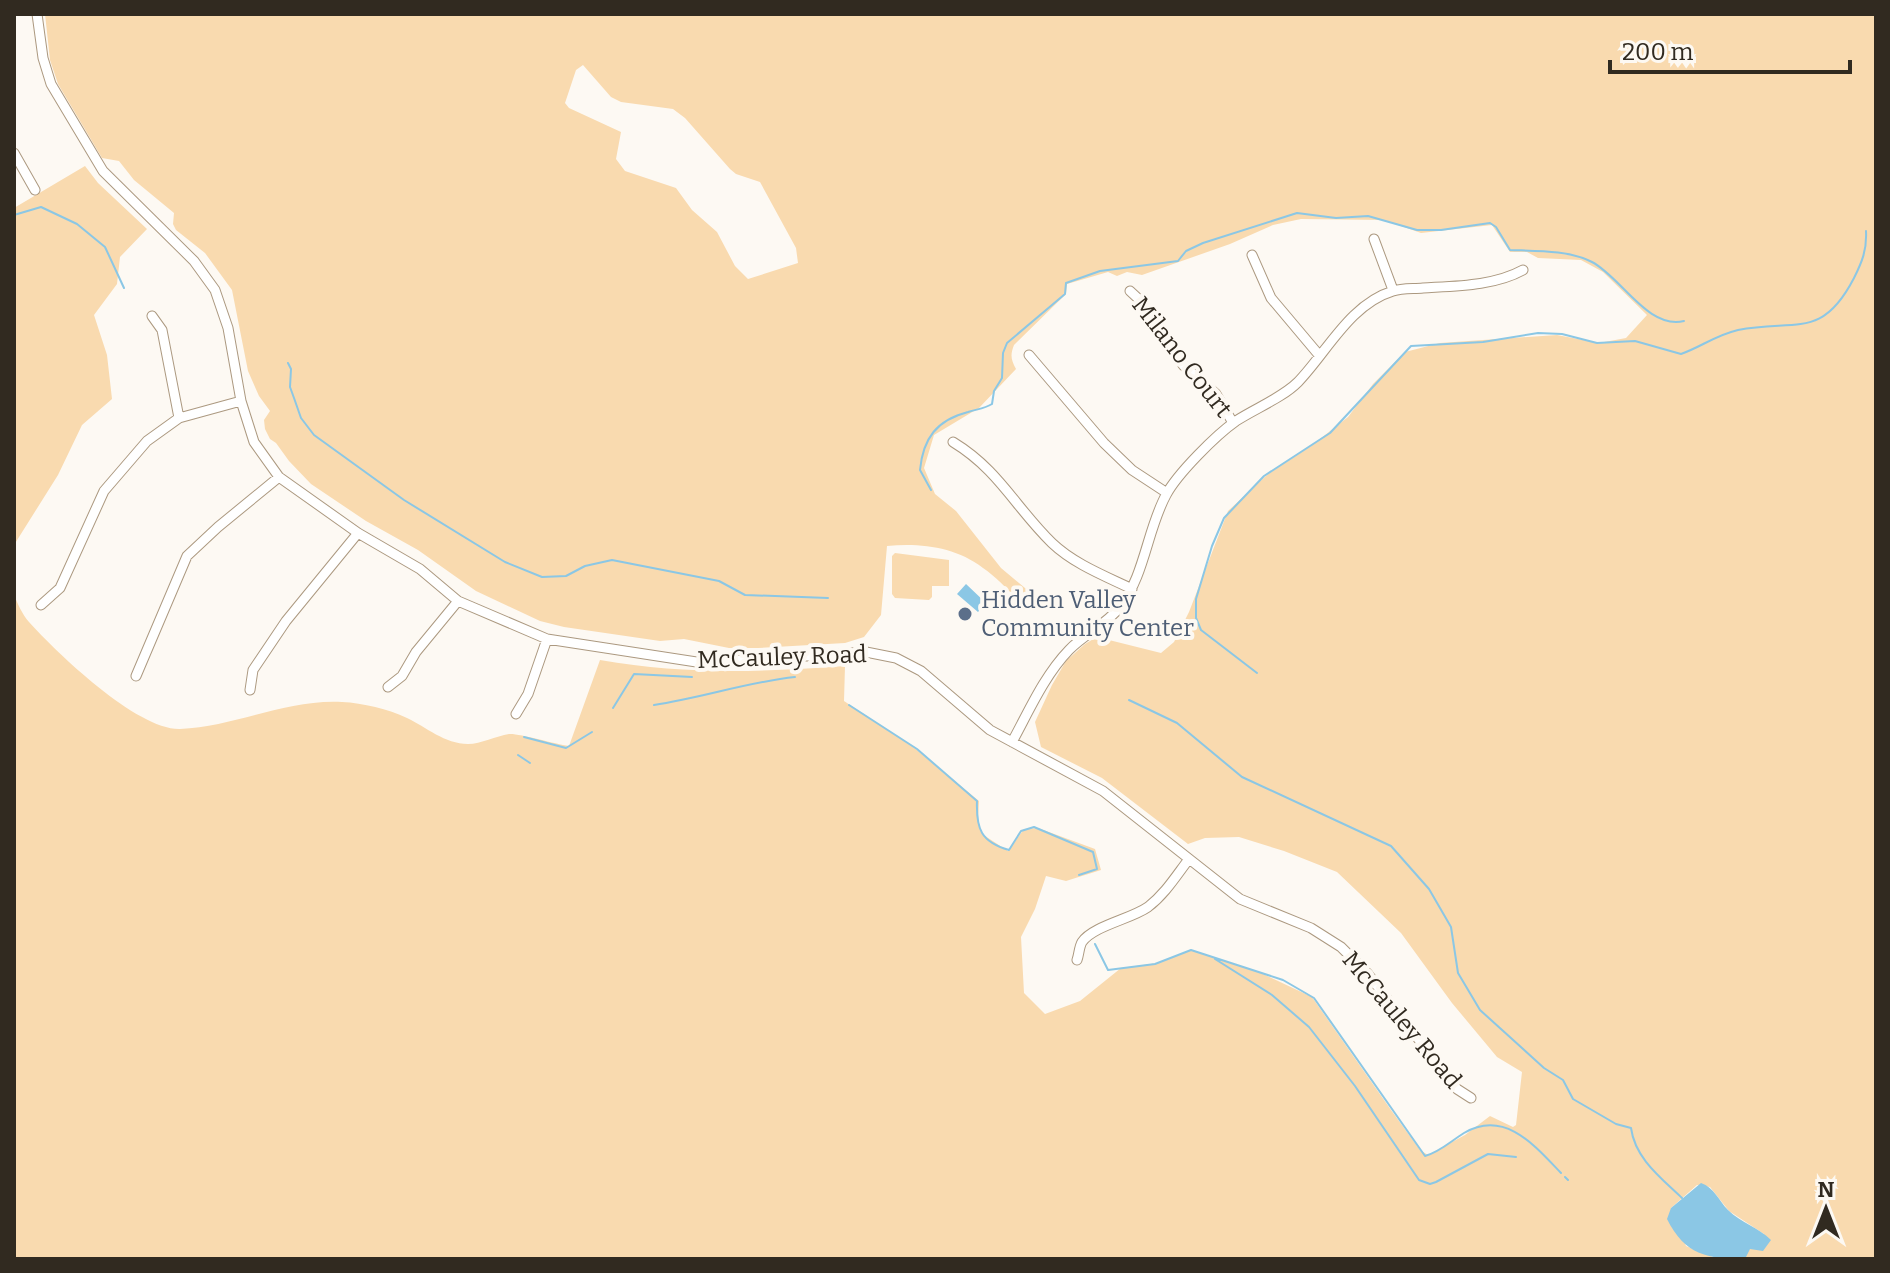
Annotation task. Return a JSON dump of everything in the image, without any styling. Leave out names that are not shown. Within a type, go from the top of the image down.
[{"type":"street","name":"McCauley Road","points":[[37,14],[43,58],[51,84],[103,171],[194,261],[215,290],[228,328],[241,401],[254,442],[279,477],[358,533],[420,569],[458,601],[547,639],[703,663],[844,653],[881,654],[921,671],[990,730],[1103,791],[1240,899],[1311,928],[1341,947],[1368,974],[1457,1089],[1471,1098]]},
{"type":"street","points":[[14,153],[35,190]]},
{"type":"street","points":[[1374,239],[1393,290]]},
{"type":"street","points":[[1252,255],[1271,298],[1319,355]]},
{"type":"street","points":[[1012,742],[1048,677],[1071,648],[1119,608],[1132,589],[1167,493],[1206,448],[1233,423],[1296,384],[1351,318],[1393,290],[1468,285],[1511,277],[1523,270]]},
{"type":"street","name":"Milano Court","points":[[1130,291],[1144,304],[1159,334],[1183,365],[1216,394],[1233,423]]},
{"type":"street","points":[[152,316],[162,330],[179,418]]},
{"type":"street","points":[[1029,355],[1104,443],[1132,470],[1167,493]]},
{"type":"street","points":[[41,605],[60,588],[104,491],[147,441],[179,418],[241,401]]},
{"type":"street","points":[[953,442],[998,477],[1054,545],[1084,566],[1132,589]]},
{"type":"street","points":[[136,676],[187,556],[279,477]]},
{"type":"street","points":[[250,690],[253,670],[286,621],[358,533]]},
{"type":"street","points":[[388,687],[402,676],[416,652],[458,601]]},
{"type":"street","points":[[516,714],[528,694],[547,639]]},
{"type":"street","points":[[1077,960],[1081,944],[1089,936],[1137,915],[1152,904],[1189,859]]},
{"type":"shaded area","points":[[45,14],[1876,14],[1876,1259],[1745,1259],[1747,1251],[1764,1234],[1729,1211],[1710,1187],[1697,1185],[1671,1208],[1686,1246],[1718,1259],[14,1259],[14,595],[29,622],[99,688],[142,717],[162,726],[180,729],[221,724],[301,705],[342,702],[392,712],[460,743],[478,743],[509,734],[569,746],[600,660],[662,668],[722,671],[845,666],[844,701],[912,746],[979,801],[978,820],[982,834],[1008,851],[1024,829],[1038,828],[1095,849],[1101,870],[1066,881],[1046,876],[1021,937],[1024,993],[1045,1014],[1080,1001],[1121,968],[1158,963],[1191,950],[1259,972],[1312,997],[1420,1150],[1428,1155],[1465,1135],[1490,1116],[1513,1127],[1516,1125],[1522,1072],[1497,1057],[1452,1003],[1401,933],[1337,872],[1239,837],[1205,838],[1188,844],[1102,778],[1041,747],[1035,722],[1066,661],[1100,635],[1161,653],[1174,642],[1189,612],[1228,511],[1268,474],[1348,417],[1373,384],[1405,352],[1440,343],[1557,335],[1599,343],[1626,338],[1647,315],[1603,272],[1581,260],[1538,258],[1527,252],[1510,252],[1492,225],[1421,233],[1384,220],[1301,219],[1273,225],[1230,244],[1142,275],[1127,272],[1117,276],[1108,272],[1067,284],[1066,294],[1014,345],[1012,357],[1016,369],[979,408],[934,435],[924,468],[935,494],[956,511],[1001,568],[1031,593],[1025,606],[989,572],[961,555],[938,548],[900,545],[887,546],[881,615],[864,637],[845,643],[729,648],[684,639],[660,641],[564,627],[540,621],[476,591],[418,550],[366,521],[311,484],[289,461],[265,429],[264,420],[270,411],[259,396],[248,371],[232,290],[205,253],[176,230],[174,213],[134,180],[119,161],[102,158],[58,84],[50,60]],"holes":[[[583,65],[611,97],[621,102],[673,109],[685,118],[730,169],[760,182],[796,248],[798,263],[748,279],[735,266],[717,232],[692,210],[676,188],[625,171],[616,159],[621,132],[569,108],[565,103],[576,70]]]},
{"type":"shaded area","points":[[85,166],[98,183],[147,229],[120,257],[117,284],[94,315],[107,355],[112,399],[82,425],[58,475],[14,545],[14,208]]},
{"type":"shaded area","points":[[895,553],[949,560],[949,586],[932,586],[929,600],[895,598],[892,594],[892,556]]},
{"type":"water","points":[[966,584],[986,603],[978,612],[957,594]]},
{"type":"water","points":[[1701,1183],[1713,1191],[1733,1214],[1771,1240],[1763,1251],[1750,1249],[1745,1259],[1719,1258],[1698,1252],[1681,1240],[1667,1219],[1671,1208]]},
{"type":"waterway","points":[[14,215],[41,207],[77,224],[105,247],[124,288]]},
{"type":"waterway","points":[[931,490],[920,470],[928,440],[948,420],[992,404],[994,391],[1002,378],[1003,353],[1007,343],[1065,294],[1066,283],[1100,271],[1178,261],[1186,251],[1203,243],[1297,213],[1336,218],[1368,216],[1417,230],[1490,223],[1496,227],[1510,250],[1552,252],[1583,258],[1603,269],[1659,318],[1671,322],[1684,321]]},
{"type":"waterway","points":[[1257,673],[1201,630],[1196,618],[1196,599],[1224,518],[1264,476],[1330,433],[1411,346],[1483,342],[1538,333],[1562,334],[1597,343],[1635,341],[1681,354],[1738,330],[1806,323],[1831,311],[1842,298],[1862,261],[1866,231]]},
{"type":"waterway","points":[[288,363],[291,369],[290,387],[301,418],[314,435],[404,500],[505,562],[542,577],[566,576],[585,566],[612,560],[719,581],[745,595],[828,598]]},
{"type":"waterway","points":[[613,708],[634,674],[692,677]]},
{"type":"waterway","points":[[654,705],[795,677]]},
{"type":"waterway","points":[[1129,700],[1177,723],[1242,777],[1391,846],[1429,889],[1451,927],[1458,973],[1480,1010],[1544,1068],[1563,1080],[1573,1099],[1616,1124],[1631,1128],[1643,1158],[1682,1198]]},
{"type":"waterway","points":[[849,705],[917,749],[977,801],[979,827],[992,843],[1009,850],[1021,831],[1034,827],[1093,852],[1097,869],[1079,875]]},
{"type":"waterway","points":[[524,737],[566,748],[592,732]]},
{"type":"waterway","points":[[518,755],[530,763]]},
{"type":"waterway","points":[[1095,944],[1108,970],[1155,964],[1191,950],[1283,980],[1314,998],[1425,1156],[1464,1133],[1493,1125],[1506,1128],[1530,1142],[1561,1173]]},
{"type":"waterway","points":[[1215,959],[1272,995],[1309,1027],[1355,1086],[1419,1180],[1430,1184],[1436,1182],[1488,1154],[1516,1157]]},
{"type":"waterway","points":[[1565,1177],[1568,1180]]},
{"type":"place","name":"Hidden Valley Community Center","points":[[965,614]]}]
